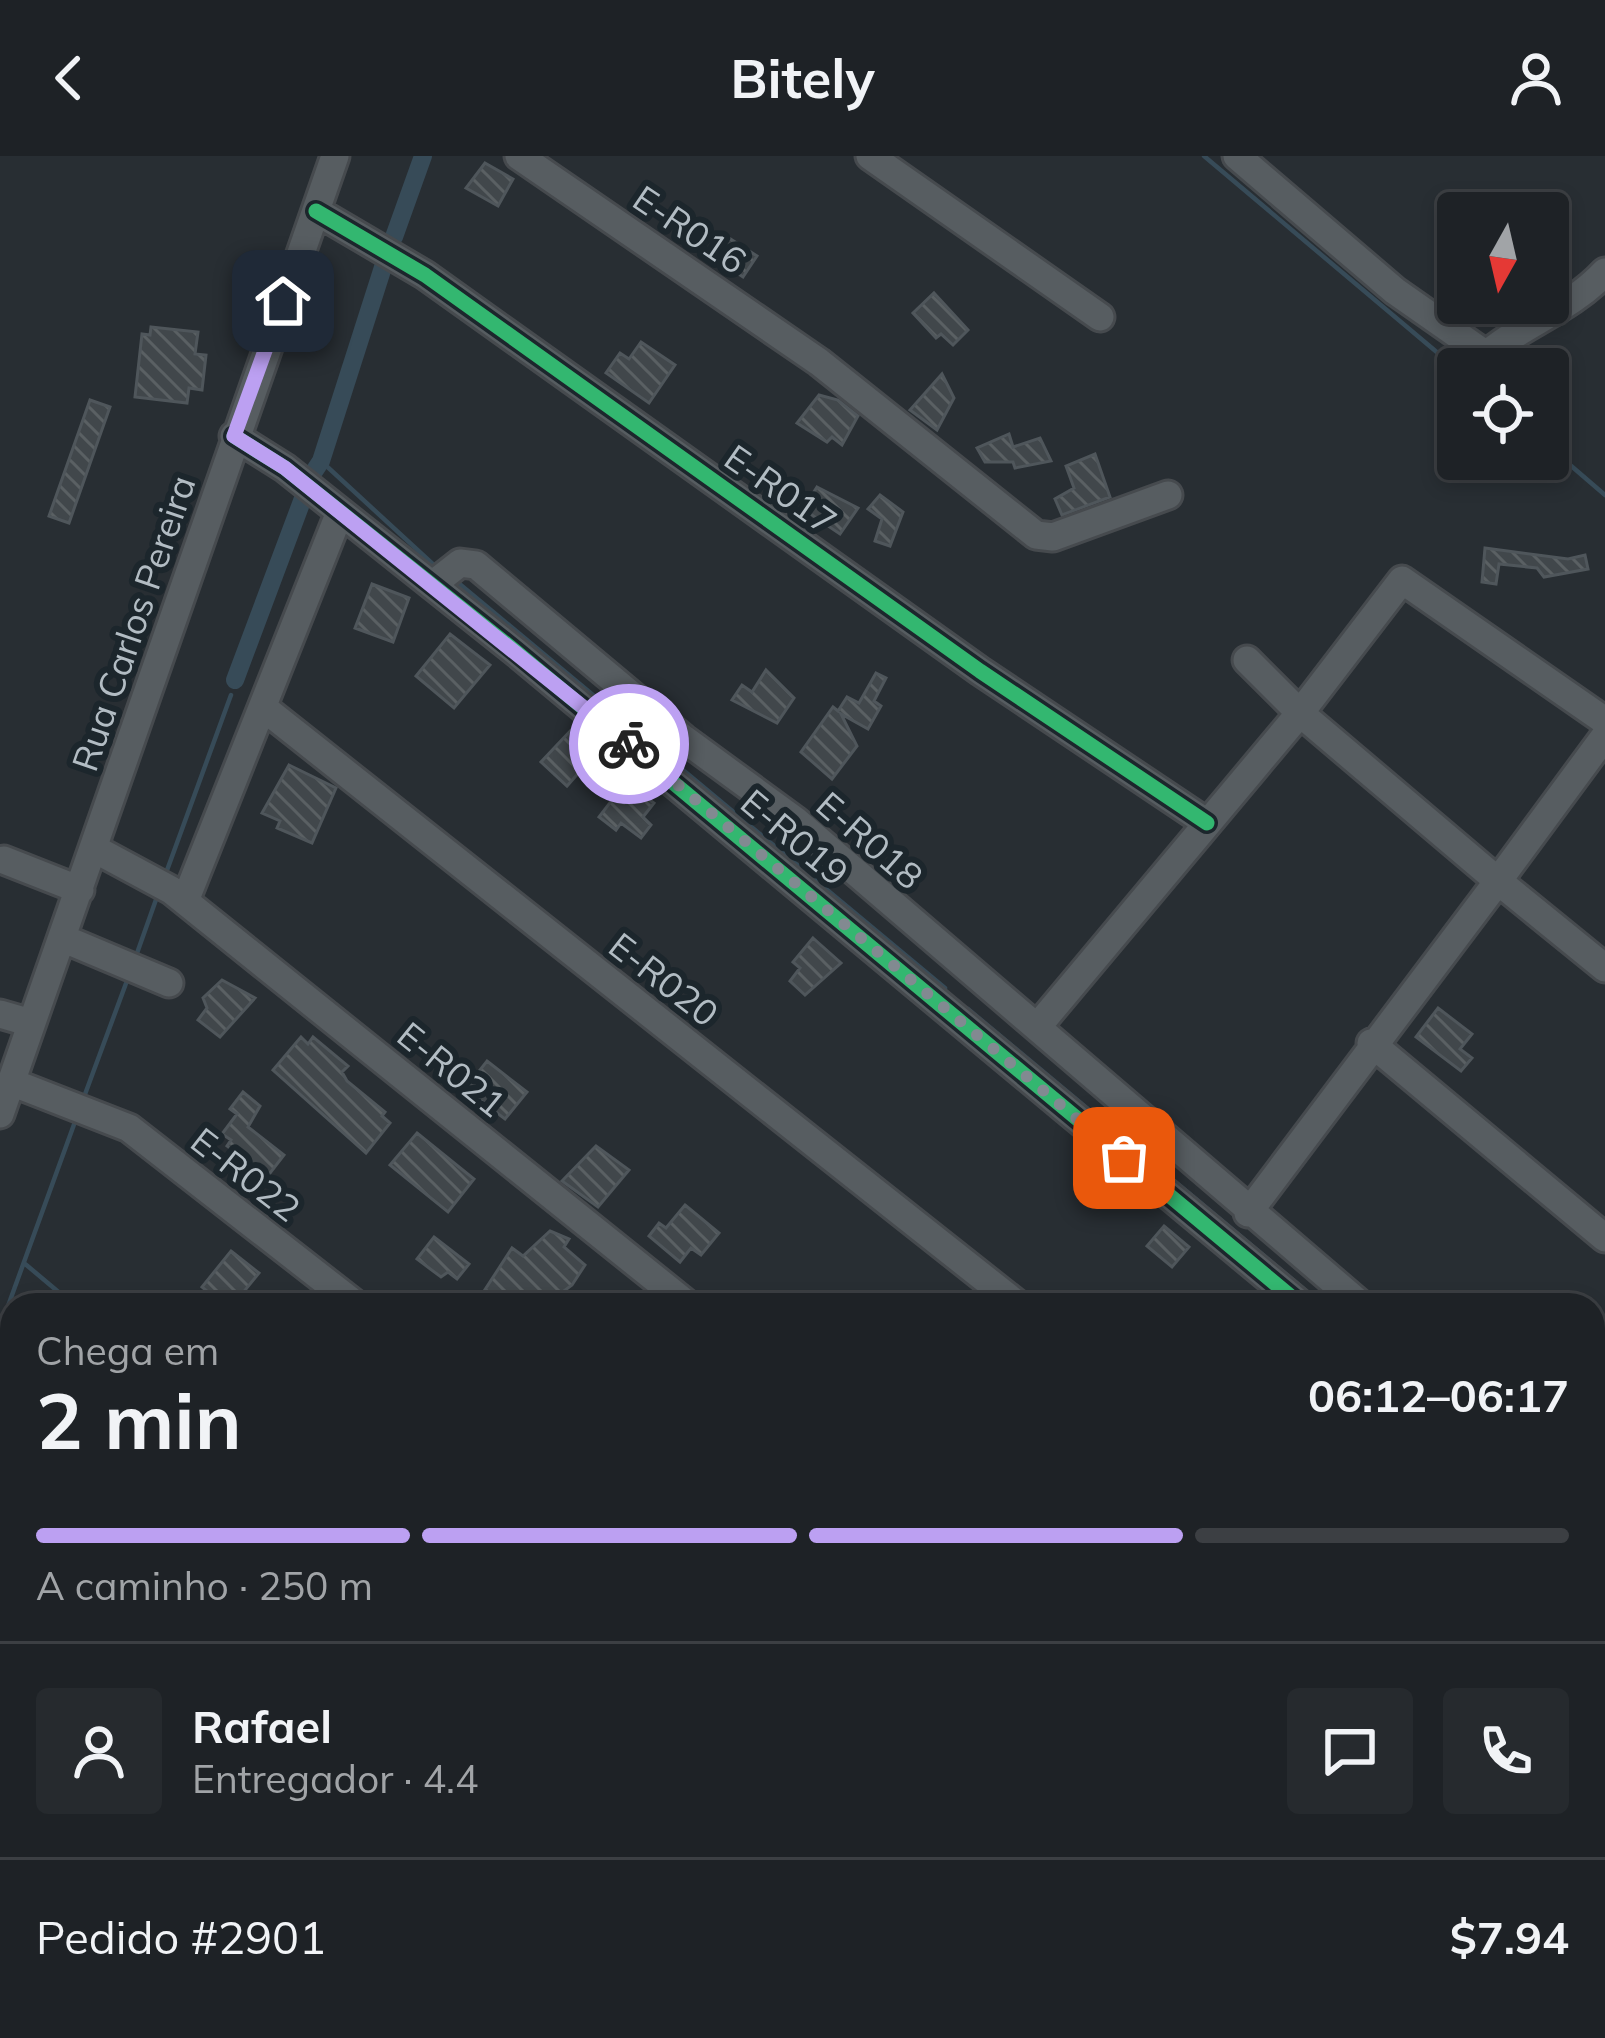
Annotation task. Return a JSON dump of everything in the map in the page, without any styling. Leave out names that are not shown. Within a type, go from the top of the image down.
[{"type":"street","name":"Rua Carlos Pereira","points":[[0,1114],[335,156]]},
{"type":"street","name":"E-R016","points":[[519,156],[819,362],[1036,535],[1053,537],[1168,495]]},
{"type":"street","points":[[870,156],[1100,317]]},
{"type":"street","points":[[1237,156],[1395,291],[1449,348]]},
{"type":"street","name":"E-R017","points":[[316,211],[425,275],[980,671],[1208,823]]},
{"type":"street","points":[[1501,348],[1576,302],[1605,272]]},
{"type":"street","name":"E-R019","points":[[234,436],[285,468],[432,585],[1287,1293]]},
{"type":"street","points":[[170,890],[266,709],[340,512]]},
{"type":"street","name":"E-R018","points":[[432,585],[460,562],[476,566],[683,739],[796,821],[1346,1293]]},
{"type":"street","points":[[1038,1026],[1300,713],[1402,580],[1605,721]]},
{"type":"street","points":[[1247,660],[1300,713],[1605,968]]},
{"type":"street","name":"E-R020","points":[[266,709],[1003,1293]]},
{"type":"street","points":[[1248,1213],[1605,736]]},
{"type":"street","name":"E-R021","points":[[93,848],[170,890],[673,1293]]},
{"type":"street","points":[[4,860],[80,890]]},
{"type":"street","points":[[62,938],[170,983]]},
{"type":"street","points":[[948,1011],[975,979]]},
{"type":"street","points":[[0,1014],[32,1023]]},
{"type":"street","points":[[1371,1043],[1605,1238]]},
{"type":"street","name":"E-R022","points":[[11,1082],[129,1128],[341,1293]]},
{"type":"building","points":[[485,163],[513,179],[498,206],[466,188]]},
{"type":"building","points":[[729,238],[757,256],[743,277],[716,259]]},
{"type":"building","points":[[934,293],[968,330],[953,345],[941,334],[936,338],[913,313]]},
{"type":"building","points":[[151,327],[198,332],[195,354],[206,355],[202,390],[189,388],[187,403],[135,397],[142,334],[150,335]]},
{"type":"building","points":[[641,342],[675,365],[649,403],[606,373],[620,353],[629,359]]},
{"type":"building","points":[[942,374],[954,398],[937,430],[910,410]]},
{"type":"building","points":[[819,395],[838,400],[858,416],[842,445],[832,437],[827,442],[797,423]]},
{"type":"building","points":[[90,400],[110,407],[69,523],[49,516]]},
{"type":"building","points":[[1009,434],[1013,447],[1040,438],[1051,461],[1015,468],[1013,462],[985,462],[977,448]]},
{"type":"building","points":[[1095,454],[1110,497],[1062,515],[1055,499],[1074,488],[1066,466]]},
{"type":"building","points":[[817,487],[858,508],[840,534],[803,509]]},
{"type":"building","points":[[880,495],[903,512],[890,546],[875,541],[882,519],[868,509]]},
{"type":"building","points":[[1485,548],[1568,559],[1585,555],[1588,569],[1544,577],[1537,568],[1499,564],[1496,584],[1482,582]]},
{"type":"building","points":[[372,584],[409,598],[393,642],[355,628]]},
{"type":"building","points":[[450,634],[490,665],[454,708],[416,676]]},
{"type":"building","points":[[766,670],[794,698],[777,723],[732,700],[742,685],[752,692]]},
{"type":"building","points":[[876,673],[886,678],[874,701],[881,706],[868,729],[841,714],[857,746],[832,779],[801,752],[833,707],[838,711],[847,697],[859,703]]},
{"type":"building","points":[[572,729],[597,752],[567,786],[541,762]]},
{"type":"building","points":[[289,765],[336,788],[312,843],[277,828],[280,821],[262,813]]},
{"type":"building","points":[[635,789],[654,803],[643,817],[651,825],[641,838],[621,823],[616,830],[599,817],[615,796],[624,803]]},
{"type":"building","points":[[813,938],[841,963],[805,995],[790,981],[800,968],[793,962]]},
{"type":"building","points":[[222,980],[255,998],[220,1037],[198,1020],[207,1008],[203,998]]},
{"type":"building","points":[[1438,1008],[1472,1034],[1460,1049],[1472,1058],[1461,1071],[1416,1037]]},
{"type":"building","points":[[301,1037],[308,1044],[313,1037],[348,1066],[342,1072],[347,1081],[385,1112],[382,1116],[390,1123],[366,1153],[273,1070]]},
{"type":"building","points":[[487,1061],[527,1092],[505,1119],[465,1089]]},
{"type":"building","points":[[243,1092],[260,1106],[248,1127],[284,1155],[257,1190],[240,1177],[248,1168],[245,1160],[227,1146],[231,1140],[222,1134],[237,1114],[230,1109]]},
{"type":"building","points":[[417,1133],[474,1179],[448,1212],[390,1165]]},
{"type":"building","points":[[596,1146],[629,1170],[598,1207],[562,1181]]},
{"type":"building","points":[[685,1205],[719,1233],[701,1255],[691,1248],[680,1262],[649,1236],[659,1223],[666,1228]]},
{"type":"building","points":[[1164,1226],[1189,1247],[1172,1267],[1147,1246]]},
{"type":"building","points":[[550,1231],[569,1239],[564,1247],[585,1265],[561,1293],[483,1293],[512,1248],[523,1256]]},
{"type":"building","points":[[434,1237],[469,1264],[457,1279],[448,1272],[441,1277],[417,1259]]},
{"type":"building","points":[[231,1251],[259,1273],[243,1293],[205,1293],[202,1287]]},
{"type":"waterway","points":[[394,237],[423,156]]},
{"type":"waterway","points":[[1204,156],[1437,352]]},
{"type":"waterway","points":[[309,479],[321,461],[385,261]]},
{"type":"waterway","points":[[321,461],[436,567]]},
{"type":"waterway","points":[[1569,464],[1605,495]]},
{"type":"waterway","points":[[235,680],[305,493]]},
{"type":"waterway","points":[[456,581],[945,988]]},
{"type":"waterway","points":[[166,873],[231,695]]},
{"type":"waterway","points":[[136,956],[158,894]]},
{"type":"waterway","points":[[84,1097],[128,978]]},
{"type":"waterway","points":[[968,1009],[1309,1293]]},
{"type":"waterway","points":[[13,1293],[76,1119]]},
{"type":"waterway","points":[[24,1263],[60,1293]]},
{"type":"cycle path","points":[[316,211],[425,275],[980,671],[1207,823]]},
{"type":"cycle path","points":[[234,436],[285,468],[515,651],[1287,1293]]},
{"type":"way so far","points":[[629,744],[1124,1158]]},
{"type":"route","points":[[283,301],[234,436],[285,468],[629,744]]}]
